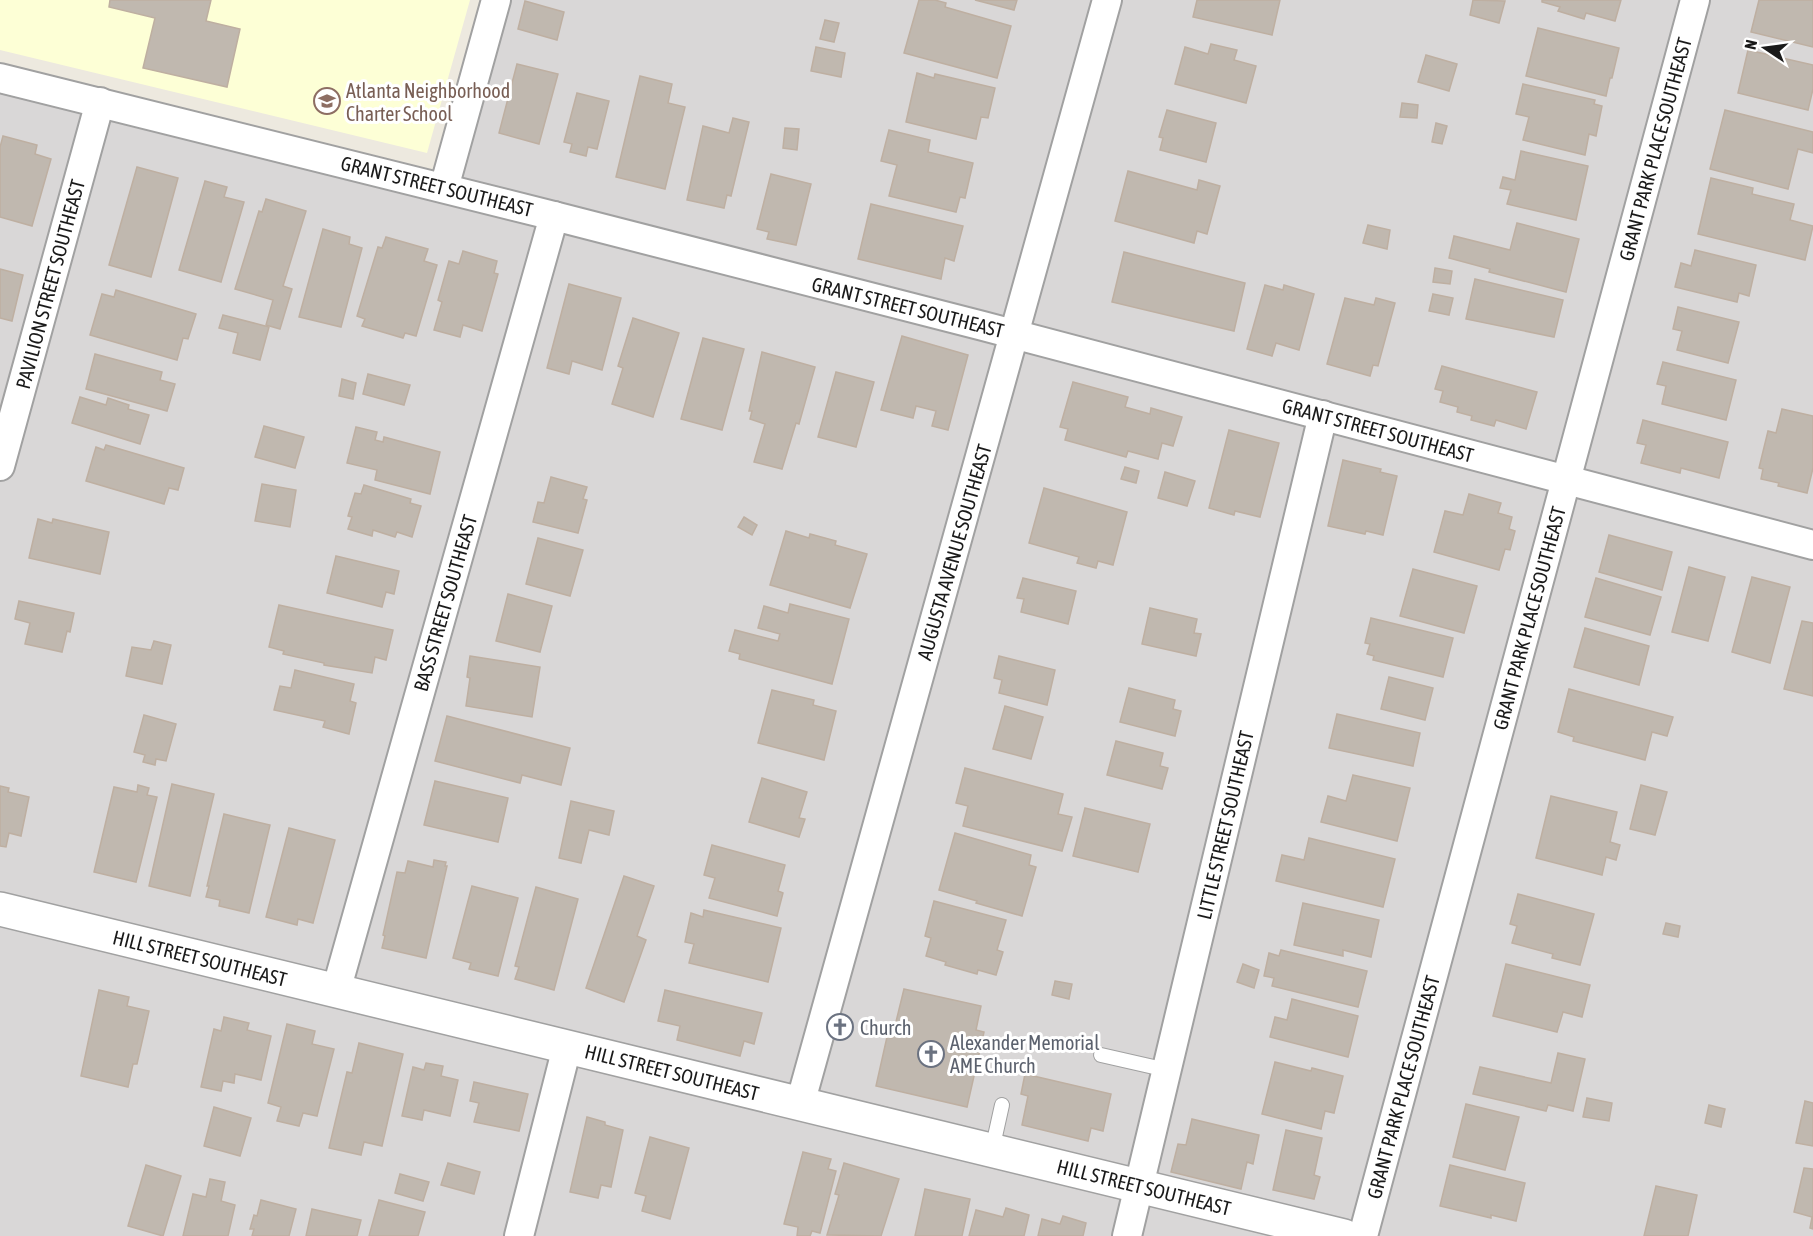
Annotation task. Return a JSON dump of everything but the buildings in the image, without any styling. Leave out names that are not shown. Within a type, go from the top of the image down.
[{"type":"street","points":[[444,188],[496,0]]},
{"type":"street","name":"AUGUSTA AVENUE SOUTHEAST","points":[[800,1104],[1107,0]]},
{"type":"street","name":"GRANT PARK PLACE SOUTHEAST","points":[[1363,1236],[1695,0]]},
{"type":"street","name":"GRANT STREET SOUTHEAST","points":[[0,78],[444,188],[1014,334],[1813,545]]},
{"type":"street","name":"PAVILION STREET SOUTHEAST","points":[[0,466],[100,102]]},
{"type":"street","name":"BASS STREET SOUTHEAST","points":[[336,991],[554,216]]},
{"type":"street","name":"LITTLE STREET SOUTHEAST","points":[[1128,1236],[1323,415]]},
{"type":"street","name":"HILL STREET SOUTHEAST","points":[[0,909],[1344,1236]]},
{"type":"street","points":[[519,1236],[567,1047]]},
{"type":"lane","points":[[1101,1055],[1167,1070]]},
{"type":"lane","points":[[992,1150],[1002,1105]]},
{"type":"shaded area","name":"Atlanta Neighborhood Charter School","points":[[0,0],[470,0],[427,153],[0,50]]},
{"type":"shaded area","points":[[496,0],[1813,0],[1813,1236],[0,1236],[0,79],[444,188]]},
{"type":"place","name":"Atlanta Neighborhood Charter School","points":[[327,101]]},
{"type":"place","name":"Church","points":[[840,1027]]},
{"type":"place","name":"Alexander Memorial AME Church","points":[[931,1054]]}]
